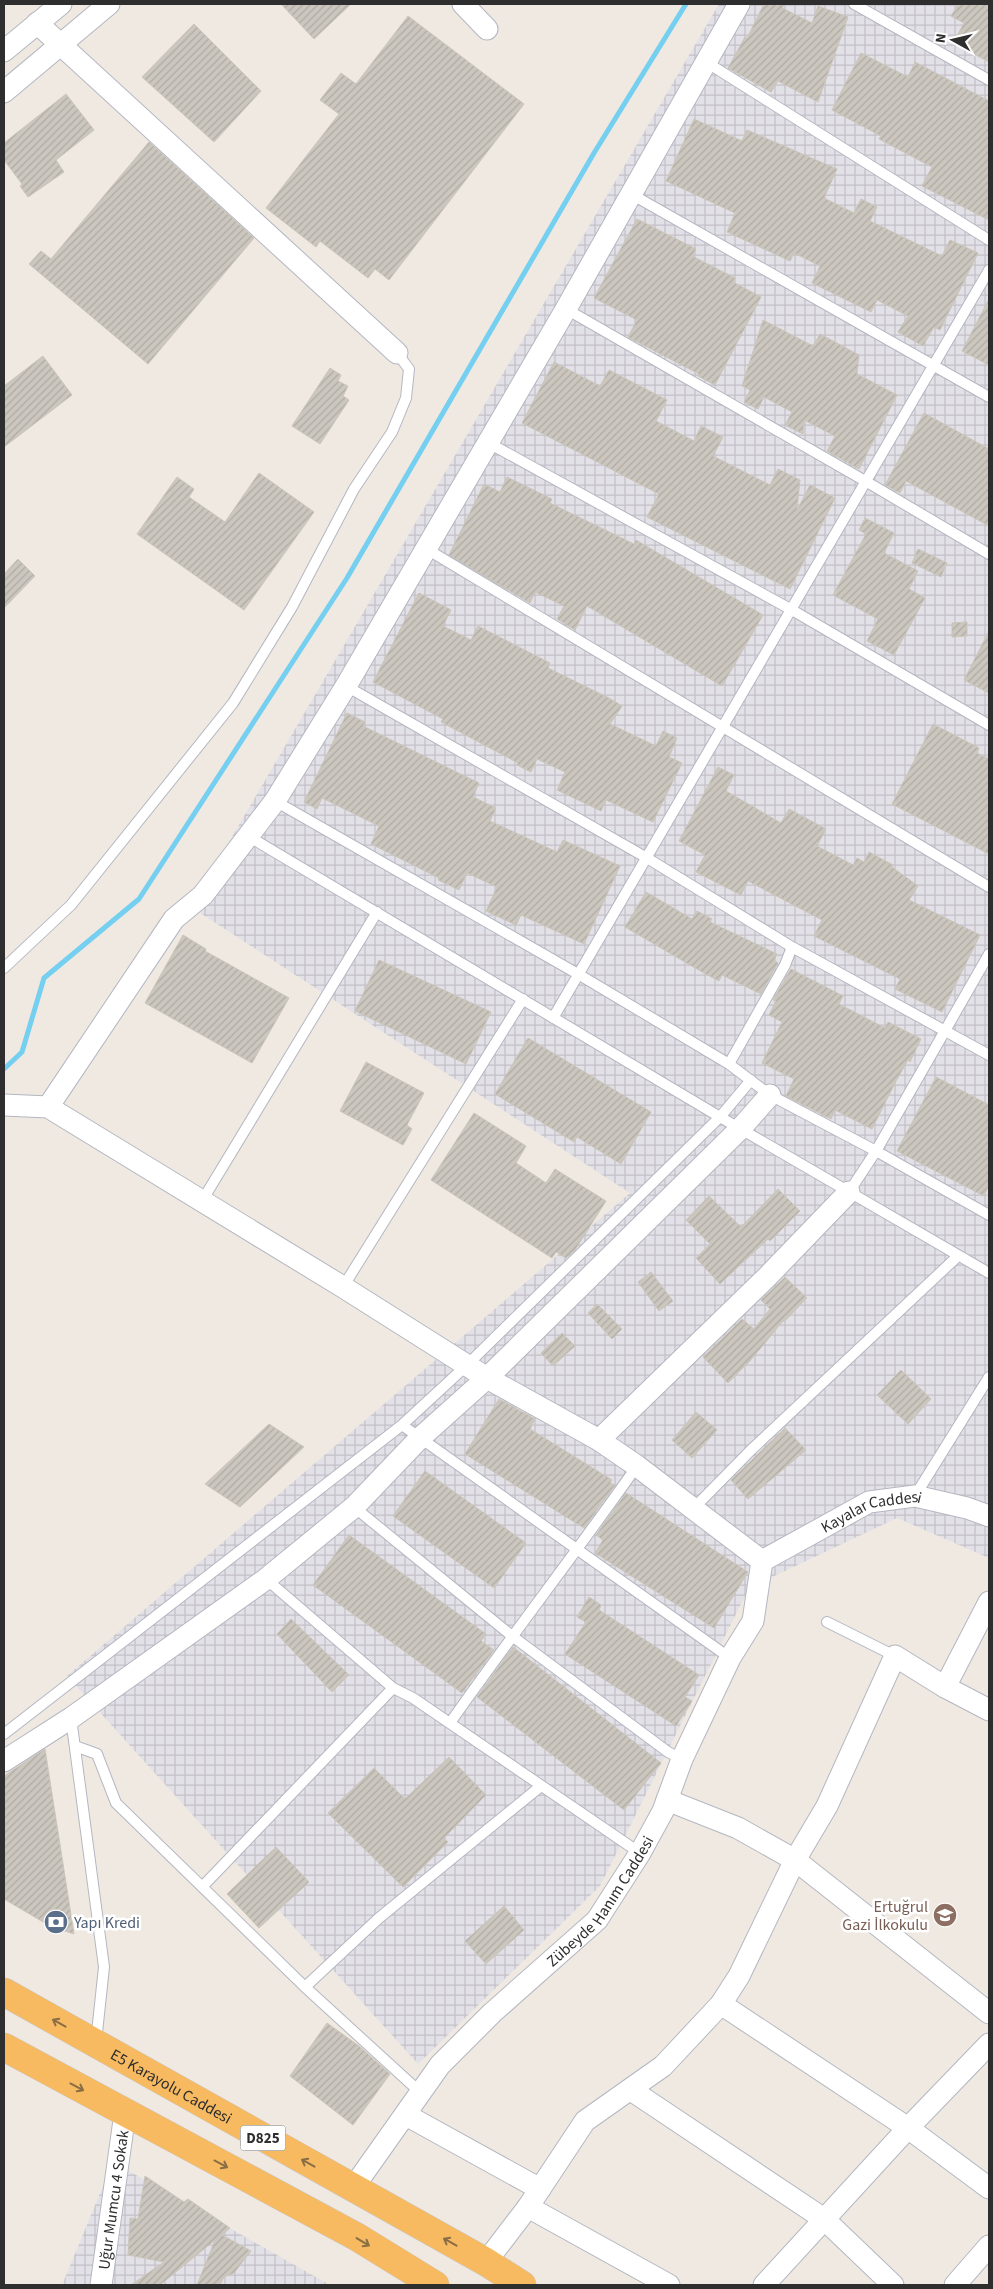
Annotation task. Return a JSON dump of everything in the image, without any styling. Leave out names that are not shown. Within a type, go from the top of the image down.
[{"type":"highway","name":"E5 Karayolu Caddesi","points":[[4,1992],[486,2262],[522,2285]]},
{"type":"highway","name":"D825","points":[[4,2047],[357,2238],[436,2285]]},
{"type":"street","points":[[4,51],[61,4]]},
{"type":"street","points":[[4,92],[109,4]]},
{"type":"street","points":[[463,4],[487,29]]},
{"type":"street","points":[[48,1107],[174,919],[203,895],[275,801],[346,686],[566,309],[739,4]]},
{"type":"street","points":[[37,23],[398,354]]},
{"type":"street","points":[[4,1761],[71,1718],[266,1579],[354,1507],[420,1438],[487,1378],[740,1129],[770,1095]]},
{"type":"street","points":[[4,1105],[48,1107],[343,1287],[487,1378],[598,1440],[637,1466],[692,1510],[762,1561]]},
{"type":"street","points":[[598,1440],[767,1277],[849,1192]]},
{"type":"street","name":"Kayalar Caddesi","points":[[762,1561],[869,1502],[915,1496],[967,1508],[989,1516]]},
{"type":"street","name":"Zübeyde Hanım Caddesi","points":[[353,2188],[440,2065],[492,2013],[597,1920],[640,1853],[667,1800],[682,1759],[730,1658],[753,1622],[762,1561]]},
{"type":"street","points":[[945,1687],[989,1602]]},
{"type":"street","points":[[486,2262],[528,2208],[585,2121],[663,2066],[721,2004],[738,1976],[795,1860],[827,1806],[895,1656],[945,1687],[989,1710]]},
{"type":"street","points":[[667,1800],[738,1828],[795,1860],[989,2014]]},
{"type":"street","points":[[721,2004],[908,2128],[989,2188]]},
{"type":"street","points":[[764,2285],[908,2128],[989,2044]]},
{"type":"street","points":[[631,2090],[824,2219],[893,2285]]},
{"type":"street","name":"Uğur Mumcu 4 Sokak","points":[[102,2285],[125,2113]]},
{"type":"street","points":[[406,2115],[540,2189]]},
{"type":"street","points":[[528,2208],[668,2285]]},
{"type":"street","points":[[954,2285],[989,2246]]},
{"type":"lane","points":[[854,4],[989,80]]},
{"type":"lane","points":[[706,62],[989,240]]},
{"type":"lane","points":[[631,194],[989,396]]},
{"type":"lane","points":[[553,1018],[648,858],[989,270]]},
{"type":"lane","points":[[566,309],[989,554]]},
{"type":"lane","points":[[4,968],[71,905],[233,702],[292,607],[354,488],[392,432],[406,398],[408,369],[398,354]]},
{"type":"lane","points":[[487,442],[792,610],[989,725]]},
{"type":"lane","points":[[425,548],[989,887]]},
{"type":"lane","points":[[346,686],[648,858],[792,947],[989,1055]]},
{"type":"lane","points":[[275,801],[578,974],[729,1064],[770,1095],[876,1151],[989,1216]]},
{"type":"lane","points":[[248,836],[740,1129],[989,1273]]},
{"type":"lane","points":[[202,1201],[377,912]]},
{"type":"lane","points":[[729,1064],[785,965],[792,947]]},
{"type":"lane","points":[[849,1192],[876,1151],[989,954]]},
{"type":"lane","points":[[343,1287],[523,999]]},
{"type":"lane","points":[[4,1734],[402,1425],[467,1365],[720,1117],[751,1080]]},
{"type":"lane","points":[[692,1510],[751,1450],[958,1256]]},
{"type":"lane","points":[[915,1496],[989,1376]]},
{"type":"lane","points":[[402,1425],[730,1658]]},
{"type":"lane","points":[[450,1723],[512,1636],[578,1550],[637,1466]]},
{"type":"lane","points":[[354,1507],[512,1636],[668,1752],[682,1759]]},
{"type":"lane","points":[[266,1579],[393,1688],[413,1698],[640,1853]]},
{"type":"lane","points":[[827,1622],[895,1656]]},
{"type":"lane","points":[[203,1886],[393,1688]]},
{"type":"lane","points":[[71,1718],[104,1967],[96,2044]]},
{"type":"lane","points":[[75,1746],[97,1754],[116,1804],[203,1886],[305,1987],[421,2093]]},
{"type":"lane","points":[[305,1987],[379,1918],[541,1786]]},
{"type":"shaded area","points":[[719,4],[989,4],[989,1558],[897,1518],[749,1588],[600,1886],[418,2064],[67,1676],[630,1193],[191,907]]},
{"type":"shaded area","points":[[113,2162],[330,2285],[62,2285]]},
{"type":"building","points":[[281,4],[351,4],[314,39]]},
{"type":"building","points":[[764,4],[785,4],[782,8],[812,23],[818,6],[848,17],[818,102],[778,81],[771,92],[728,68],[745,37],[747,38]]},
{"type":"building","points":[[958,4],[989,4],[989,62],[953,43],[964,23],[951,16]]},
{"type":"building","points":[[408,16],[524,104],[389,280],[375,269],[368,278],[320,241],[316,247],[266,208],[339,114],[320,100],[341,73],[356,84]]},
{"type":"building","points":[[194,24],[261,91],[214,142],[142,77]]},
{"type":"building","points":[[861,53],[908,77],[915,62],[989,101],[989,220],[922,186],[932,167],[879,139],[881,136],[832,110]]},
{"type":"building","points":[[66,94],[94,130],[56,160],[64,172],[28,197],[20,186],[22,184],[4,160],[4,143]]},
{"type":"building","points":[[694,119],[742,141],[747,130],[837,169],[824,198],[854,213],[861,199],[877,207],[870,221],[942,256],[950,240],[978,253],[940,330],[934,327],[923,346],[898,332],[908,316],[877,300],[871,312],[812,283],[820,266],[794,253],[790,261],[727,232],[735,213],[666,181]]},
{"type":"building","points":[[149,142],[254,238],[148,364],[29,264],[41,251],[51,259]]},
{"type":"building","points":[[637,219],[696,249],[692,256],[735,278],[733,282],[761,297],[715,385],[698,376],[699,374],[628,337],[637,320],[594,298]]},
{"type":"building","points":[[989,299],[989,365],[962,351]]},
{"type":"building","points":[[763,320],[813,346],[820,334],[859,355],[857,374],[897,395],[859,469],[827,451],[835,436],[804,420],[803,434],[785,425],[792,412],[764,397],[758,409],[744,402],[750,390],[742,386]]},
{"type":"building","points":[[43,356],[72,395],[4,447],[4,386]]},
{"type":"building","points":[[554,362],[600,386],[609,370],[667,400],[656,421],[694,441],[701,426],[723,437],[713,456],[770,485],[778,469],[800,480],[797,510],[810,485],[835,498],[790,589],[647,517],[659,494],[522,423]]},
{"type":"building","points":[[330,368],[341,375],[338,381],[348,386],[343,396],[349,400],[320,444],[292,426]]},
{"type":"building","points":[[924,413],[989,449],[989,526],[906,481],[900,493],[885,485]]},
{"type":"building","points":[[259,473],[314,512],[244,610],[137,534],[177,477],[194,489],[189,497],[225,522]]},
{"type":"building","points":[[507,477],[552,499],[550,503],[634,544],[636,540],[763,615],[722,686],[587,606],[575,630],[557,619],[564,606],[535,592],[530,603],[449,555],[484,484],[500,492]]},
{"type":"building","points":[[865,518],[894,533],[884,553],[918,571],[909,589],[925,598],[894,655],[867,641],[878,619],[833,595],[866,534],[859,530]]},
{"type":"building","points":[[918,549],[947,563],[941,577],[912,563]]},
{"type":"building","points":[[18,559],[35,576],[4,608],[4,574]]},
{"type":"building","points":[[419,593],[451,610],[443,626],[471,640],[478,626],[550,663],[548,668],[622,706],[610,724],[656,746],[663,731],[677,738],[669,757],[682,763],[653,822],[606,800],[601,811],[557,790],[565,772],[537,759],[531,772],[517,765],[518,763],[441,722],[443,719],[373,682]]},
{"type":"building","points":[[967,622],[967,636],[952,637],[952,623]]},
{"type":"building","points":[[989,631],[989,693],[964,680]]},
{"type":"building","points":[[347,713],[365,722],[363,726],[479,783],[473,797],[496,808],[490,821],[557,852],[563,840],[620,866],[584,944],[521,915],[516,925],[486,911],[497,887],[467,873],[459,890],[371,844],[379,826],[322,798],[317,809],[304,802]]},
{"type":"building","points":[[933,724],[979,748],[977,753],[989,759],[989,854],[892,804]]},
{"type":"building","points":[[718,767],[734,775],[726,791],[781,823],[789,809],[826,829],[817,846],[853,865],[857,858],[864,862],[869,852],[893,865],[892,867],[918,886],[909,900],[980,935],[942,1012],[895,989],[900,979],[814,936],[822,920],[748,881],[741,895],[696,872],[705,855],[679,841]]},
{"type":"building","points":[[646,892],[692,919],[697,911],[712,919],[710,922],[777,954],[774,960],[778,963],[761,994],[722,975],[719,981],[625,927]]},
{"type":"building","points":[[183,935],[206,949],[205,951],[289,998],[252,1063],[145,1003]]},
{"type":"building","points":[[379,960],[491,1012],[466,1064],[355,1011]]},
{"type":"building","points":[[791,969],[843,996],[839,1004],[885,1028],[888,1022],[921,1039],[910,1062],[908,1060],[896,1081],[872,1129],[835,1110],[831,1119],[786,1096],[794,1079],[762,1063],[782,1022],[769,1015],[776,1001],[773,1000]]},
{"type":"building","points":[[528,1038],[651,1112],[621,1164],[577,1137],[574,1142],[495,1094]]},
{"type":"building","points":[[366,1062],[424,1093],[407,1125],[412,1129],[403,1145],[340,1111]]},
{"type":"building","points":[[936,1077],[989,1105],[989,1185],[984,1196],[897,1151]]},
{"type":"building","points":[[474,1113],[526,1146],[516,1163],[546,1183],[555,1169],[606,1201],[575,1250],[566,1258],[556,1252],[552,1258],[431,1180]]},
{"type":"building","points":[[778,1189],[800,1211],[770,1241],[768,1239],[720,1284],[696,1258],[710,1244],[686,1220],[709,1196],[741,1227]]},
{"type":"building","points":[[651,1272],[673,1301],[659,1311],[638,1282]]},
{"type":"building","points":[[785,1277],[807,1298],[783,1321],[750,1361],[728,1383],[703,1357],[742,1319],[754,1329],[770,1309],[761,1300]]},
{"type":"building","points":[[597,1304],[622,1329],[612,1339],[588,1313]]},
{"type":"building","points":[[562,1333],[575,1346],[553,1366],[541,1353]]},
{"type":"building","points":[[901,1370],[931,1399],[908,1424],[877,1395]]},
{"type":"building","points":[[499,1399],[535,1419],[530,1429],[612,1480],[610,1483],[615,1485],[584,1528],[465,1454]]},
{"type":"building","points":[[696,1412],[717,1430],[692,1458],[672,1440]]},
{"type":"building","points":[[269,1424],[304,1447],[240,1507],[205,1484]]},
{"type":"building","points":[[785,1428],[806,1450],[748,1499],[731,1480]]},
{"type":"building","points":[[425,1471],[526,1543],[494,1588],[393,1516]]},
{"type":"building","points":[[626,1493],[748,1572],[714,1628],[595,1553],[603,1540],[596,1535]]},
{"type":"building","points":[[349,1535],[486,1634],[481,1641],[494,1650],[462,1693],[313,1585]]},
{"type":"building","points":[[589,1597],[601,1605],[599,1610],[699,1675],[685,1697],[692,1701],[676,1726],[565,1654],[586,1622],[577,1617]]},
{"type":"building","points":[[291,1619],[349,1675],[332,1692],[277,1634]]},
{"type":"building","points":[[513,1647],[661,1763],[624,1810],[477,1697]]},
{"type":"building","points":[[45,1749],[74,1934],[50,1926],[4,1899],[4,1776]]},
{"type":"building","points":[[449,1757],[486,1795],[444,1838],[448,1842],[403,1887],[328,1813],[374,1768],[405,1799]]},
{"type":"building","points":[[276,1847],[309,1882],[259,1928],[227,1894]]},
{"type":"building","points":[[504,1906],[524,1930],[486,1964],[465,1941]]},
{"type":"building","points":[[327,2023],[359,2046],[390,2074],[353,2125],[290,2076]]},
{"type":"building","points":[[145,2176],[184,2202],[188,2199],[230,2228],[222,2235],[251,2251],[234,2273],[224,2277],[220,2285],[197,2285],[215,2240],[160,2285],[131,2285],[164,2262],[128,2255],[130,2218],[138,2219]]},
{"type":"waterway","points":[[4,1069],[22,1052],[44,978],[139,899],[347,578],[594,153],[686,4]]},
{"type":"place","name":"Ertuğrul Gazi İlkokulu","points":[[945,1915]]},
{"type":"place","name":"Yapı Kredi","points":[[56,1922]]}]
